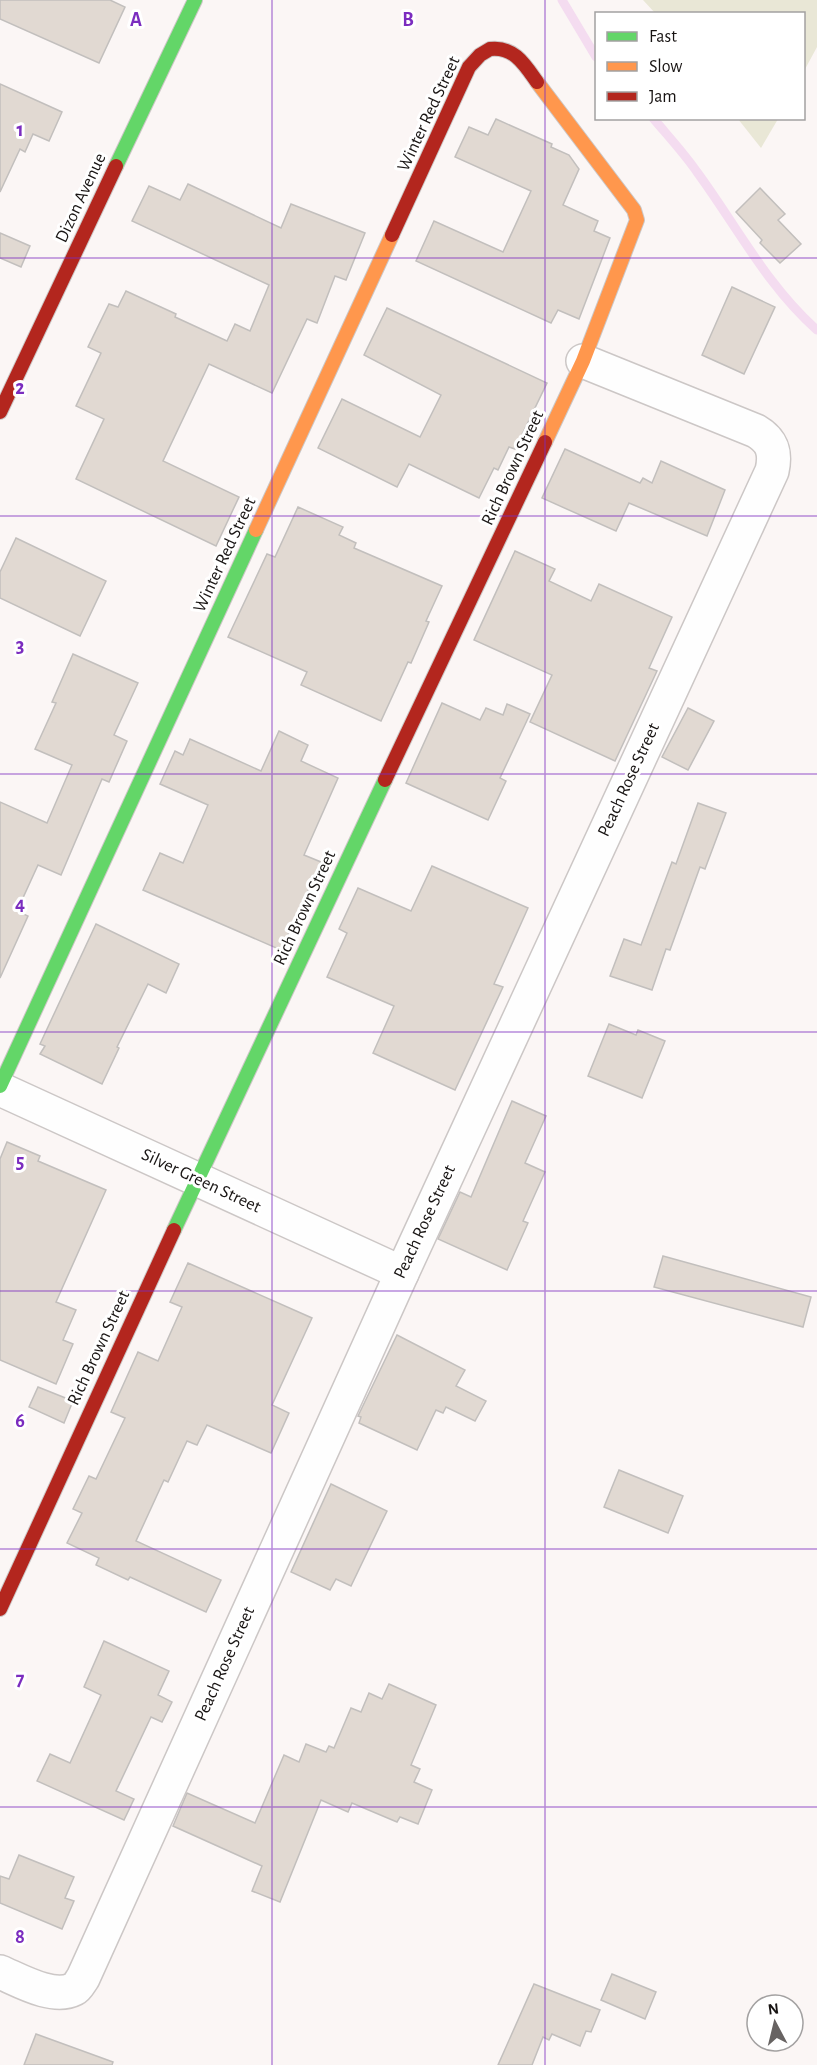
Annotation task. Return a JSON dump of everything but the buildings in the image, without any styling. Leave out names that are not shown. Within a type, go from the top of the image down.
[{"type":"street","name":"Dizon Avenue","points":[[0,412],[195,0]]},
{"type":"street","name":"Winter Red Street","points":[[0,1087],[469,67],[479,53],[491,48],[504,49],[517,55],[634,210],[637,220]]},
{"type":"street","name":"Rich Brown Street","points":[[0,1609],[197,1179],[583,361],[637,220]]},
{"type":"street","name":"Peach Rose Street","points":[[0,1972],[42,1990],[67,1991],[76,1988],[83,1978],[402,1273],[772,471],[775,458],[772,447],[767,438],[756,431],[583,361]]},
{"type":"street","name":"Silver Green Street","points":[[0,1087],[402,1273]]},
{"type":"shaded area","points":[[643,0],[817,0],[817,47],[805,69],[805,12],[654,12]]},
{"type":"shaded area","points":[[739,120],[777,120],[761,148]]},
{"type":"waterway","points":[[562,0],[595,55]]},
{"type":"waterway","points":[[655,120],[692,165],[767,275],[799,313],[817,330]]},
{"type":"traffic: fast","points":[[116,166],[195,0]]},
{"type":"traffic: fast","points":[[0,1086],[256,530]]},
{"type":"traffic: fast","points":[[174,1230],[385,780]]},
{"type":"traffic: slow","points":[[537,82],[634,210],[637,220],[583,361],[545,442]]},
{"type":"traffic: slow","points":[[256,530],[392,235]]},
{"type":"traffic: jam","points":[[392,235],[469,67],[480,55],[490,49],[506,50],[518,58],[537,82]]},
{"type":"traffic: jam","points":[[0,412],[116,166]]},
{"type":"traffic: jam","points":[[385,780],[545,442]]},
{"type":"traffic: jam","points":[[0,1609],[174,1230]]}]
